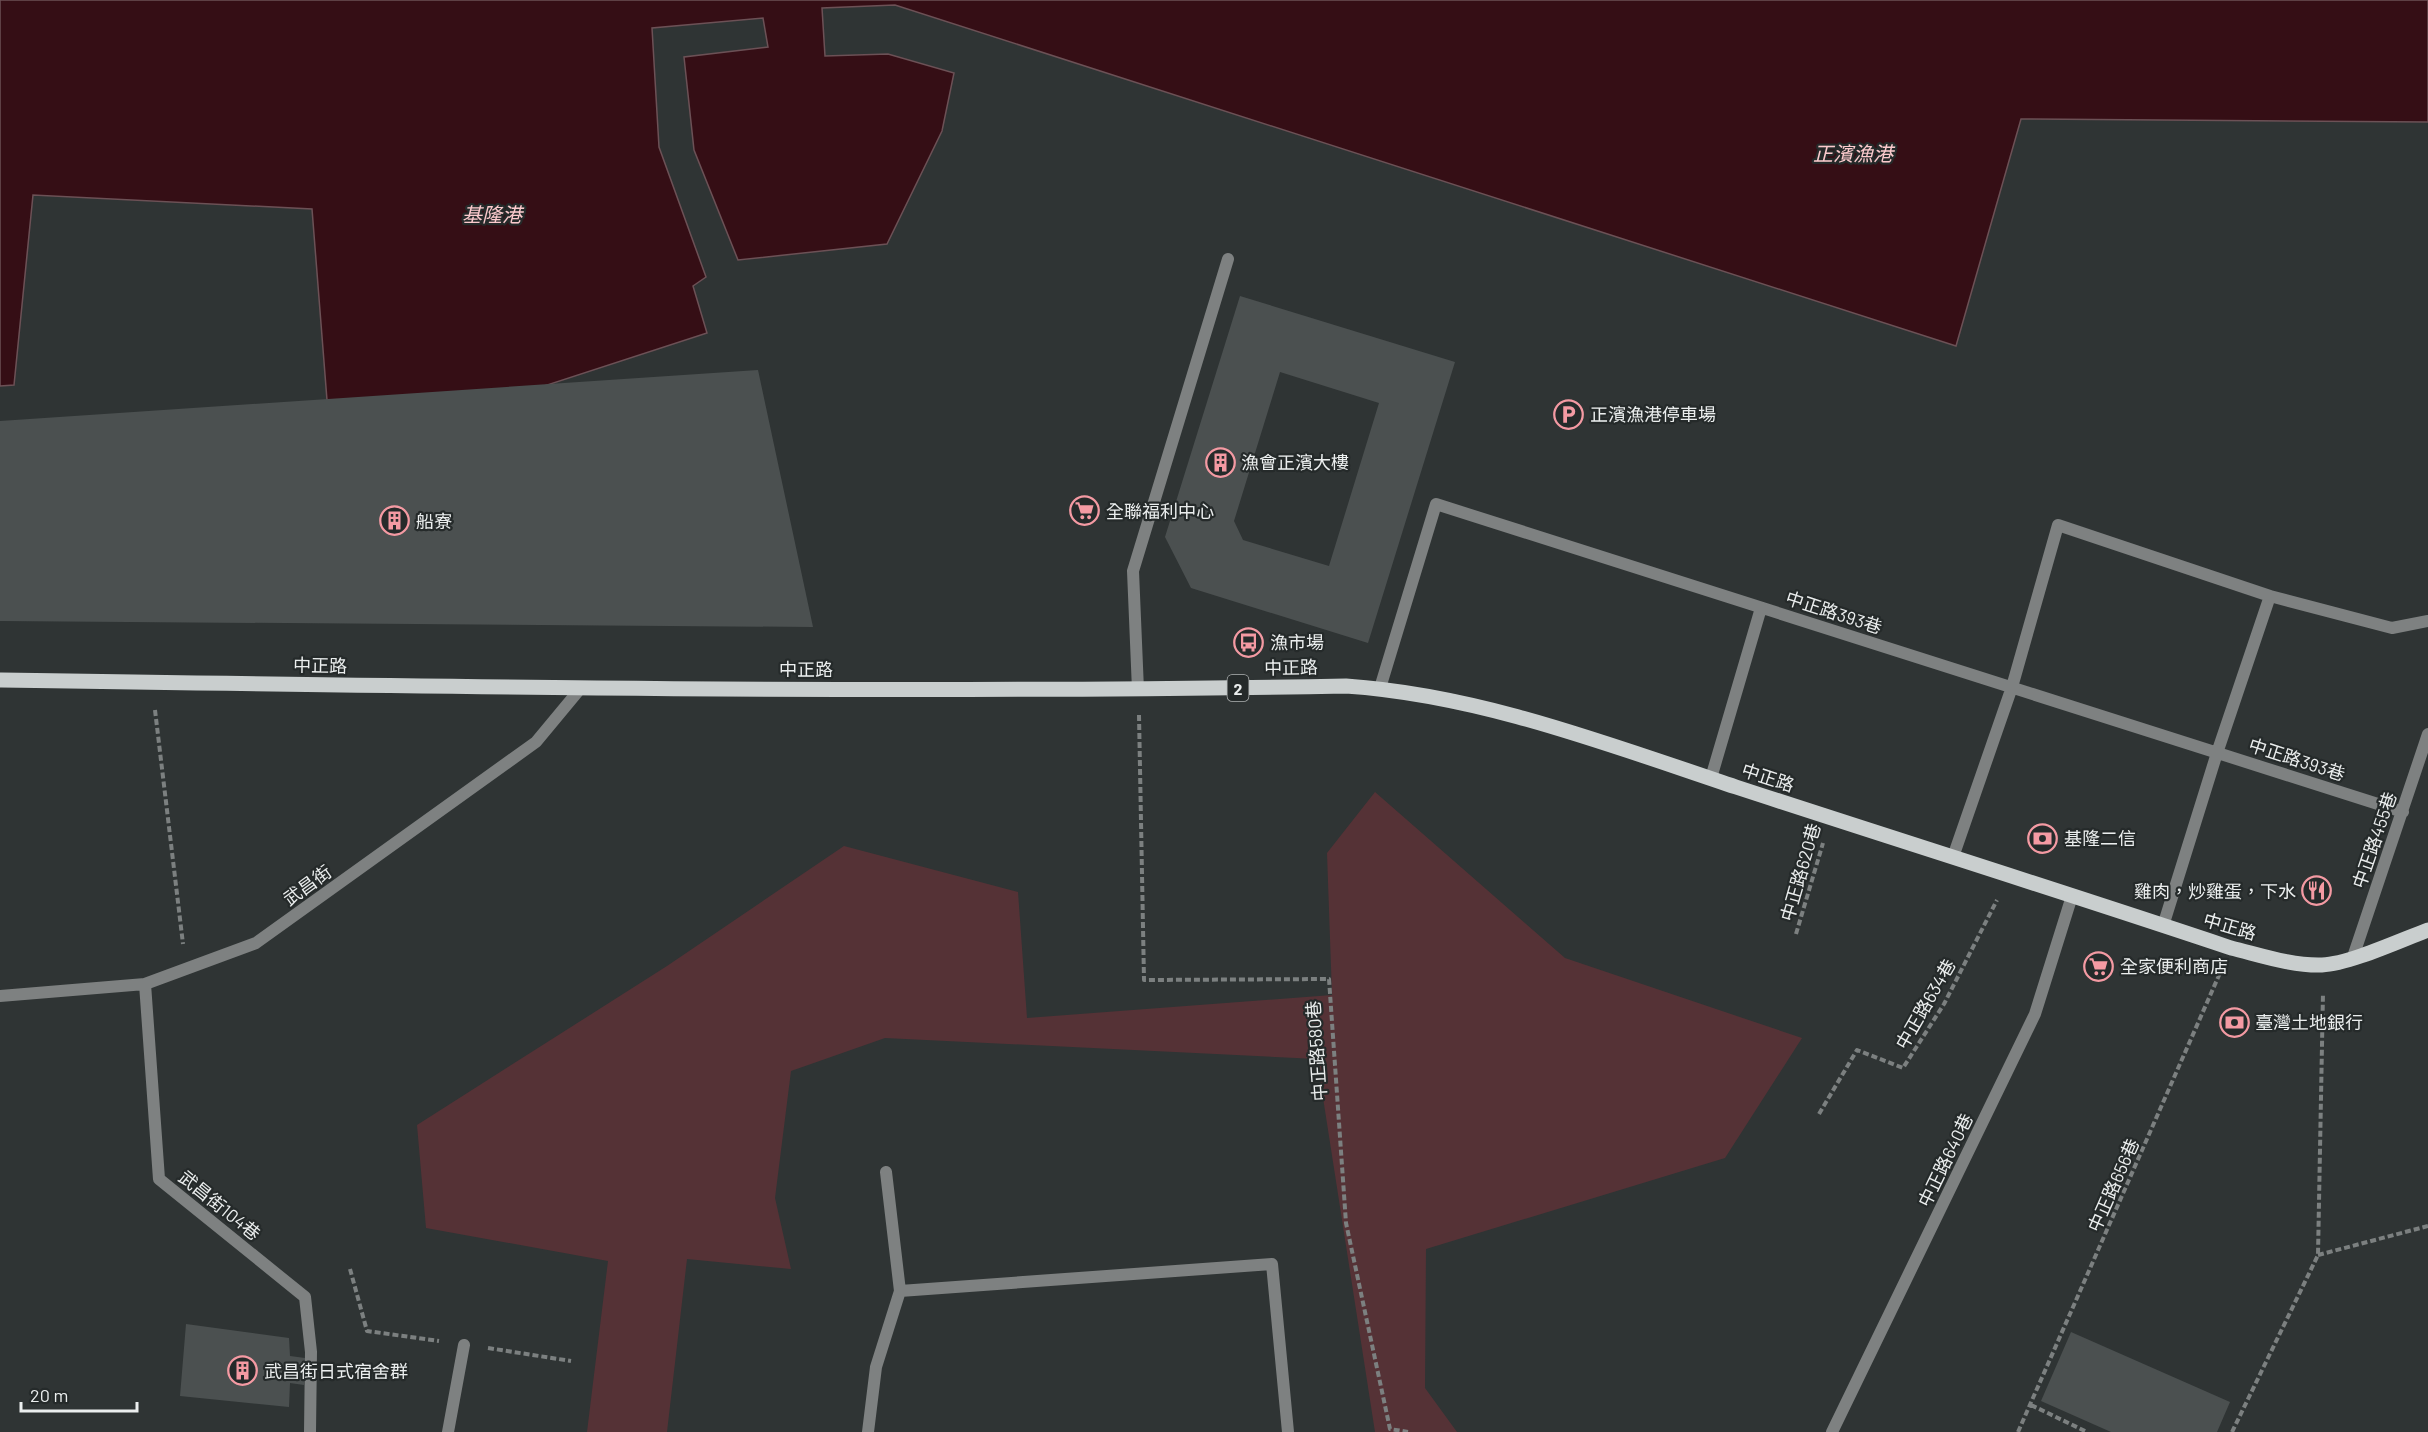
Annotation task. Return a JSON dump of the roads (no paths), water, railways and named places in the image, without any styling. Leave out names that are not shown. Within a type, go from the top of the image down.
[{"type":"main road","name":"中正路","points":[[0,680],[580,689],[1138,690],[1346,686],[1380,688],[1509,716],[1576,735],[2231,948],[2293,963],[2324,965],[2428,930]]},
{"type":"lane","points":[[1138,690],[1132,571],[1228,259]]},
{"type":"lane","name":"中正路393巷","points":[[1380,688],[1436,504],[2403,812]]},
{"type":"lane","points":[[1953,857],[2012,687],[2058,525],[2271,596],[2392,628],[2428,621]]},
{"type":"lane","points":[[2163,926],[2217,753],[2271,596]]},
{"type":"lane","points":[[1711,778],[1761,608]]},
{"type":"lane","name":"武昌街","points":[[0,996],[145,984],[256,943],[536,742],[580,689]]},
{"type":"lane","name":"中正路455巷","points":[[2353,957],[2428,734]]},
{"type":"lane","name":"中正路640巷","points":[[1832,1432],[2035,1014],[2072,896]]},
{"type":"lane","name":"武昌街104巷","points":[[145,984],[159,1179],[305,1297],[311,1352],[310,1432]]},
{"type":"lane","points":[[868,1432],[876,1367],[900,1290],[886,1172]]},
{"type":"lane","points":[[900,1290],[1272,1264],[1288,1432]]},
{"type":"lane","points":[[448,1432],[464,1345]]},
{"type":"water","points":[[0,0],[2428,0],[2428,122],[2021,119],[1956,346],[895,5],[822,8],[825,56],[888,54],[954,73],[942,131],[887,244],[738,260],[694,150],[684,57],[768,47],[763,18],[652,28],[659,147],[706,277],[693,286],[707,333],[464,412],[327,400],[312,209],[33,195],[14,385],[0,386]]},
{"type":"place","name":"正濱漁港停車場","points":[[1569,414]]},
{"type":"place","name":"漁會正濱大樓","points":[[1220,462]]},
{"type":"place","name":"全聯福利中心","points":[[1085,511]]},
{"type":"place","name":"船寮","points":[[395,521]]},
{"type":"place","name":"漁市場","points":[[1249,642]]},
{"type":"place","name":"基隆二信","points":[[2043,838]]},
{"type":"place","name":"雞肉，炒雞蛋，下水","points":[[2317,891]]},
{"type":"place","name":"全家便利商店","points":[[2099,966]]},
{"type":"place","name":"臺灣土地銀行","points":[[2234,1022]]},
{"type":"place","name":"武昌街日式宿舍群","points":[[243,1371]]},
{"type":"water label","name":"正濱漁港","points":[[1853,153]]},
{"type":"water label","name":"基隆港","points":[[492,214]]}]
